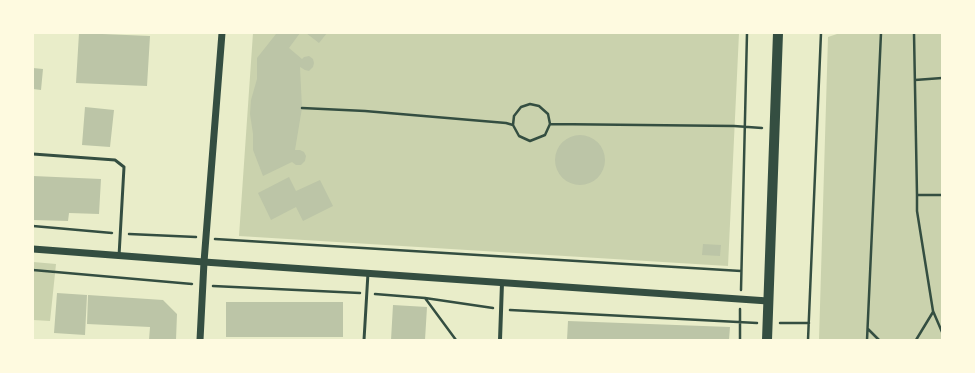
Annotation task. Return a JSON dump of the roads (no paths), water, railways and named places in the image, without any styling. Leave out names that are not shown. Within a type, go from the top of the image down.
[{"type":"main road","points":[[767,340],[778,33]]},
{"type":"street","points":[[200,340],[204,262],[222,33]]},
{"type":"street","points":[[33,249],[768,301]]},
{"type":"street","points":[[500,340],[502,283]]},
{"type":"lane","points":[[33,154],[115,160],[124,167],[119,256]]},
{"type":"lane","points":[[364,340],[368,273]]}]
